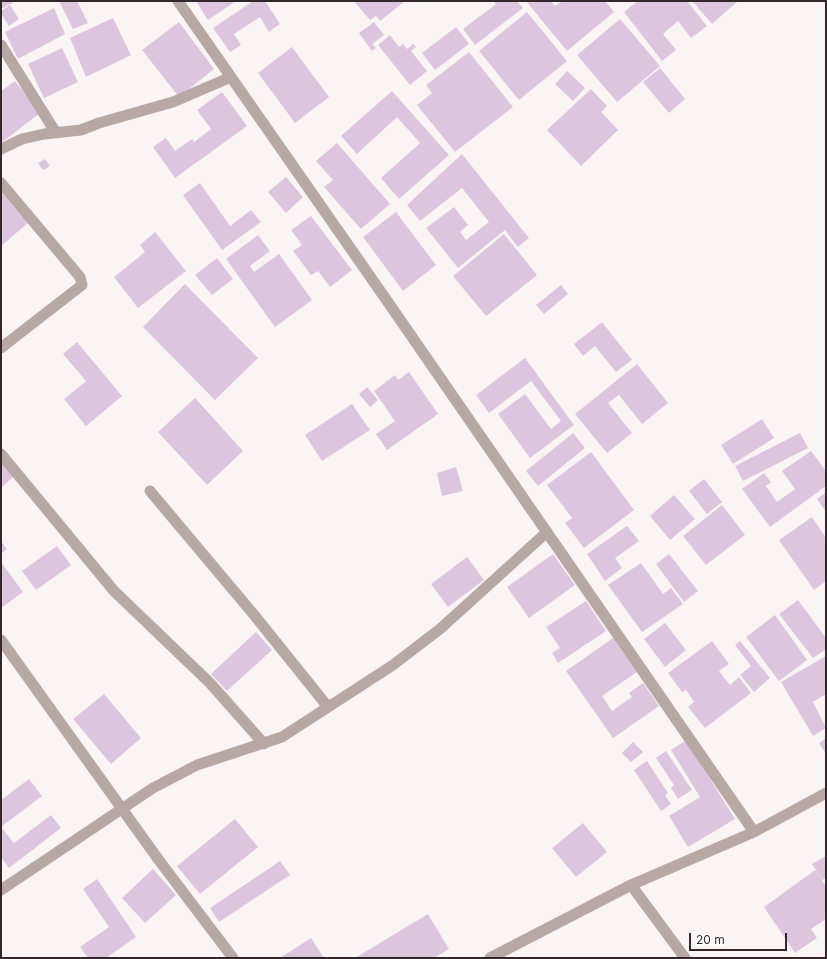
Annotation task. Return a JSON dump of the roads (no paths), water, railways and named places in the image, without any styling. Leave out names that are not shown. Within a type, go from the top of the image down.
[{"type":"street","points":[[178,1],[754,832]]},
{"type":"street","points":[[1,46],[56,133]]},
{"type":"street","points":[[1,150],[22,139],[81,130],[99,123],[173,102],[230,77]]},
{"type":"street","points":[[1,183],[39,226],[80,277],[82,285],[1,348]]},
{"type":"street","points":[[1,454],[114,591],[210,683],[264,744]]},
{"type":"street","points":[[150,491],[255,616],[328,707]]},
{"type":"street","points":[[1,890],[153,788],[196,765],[225,754],[264,744],[282,737],[393,665],[440,629],[547,532]]},
{"type":"street","points":[[1,640],[122,808],[233,958]]},
{"type":"street","points":[[490,958],[631,885],[754,832],[826,793]]},
{"type":"street","points":[[631,885],[685,958]]}]
